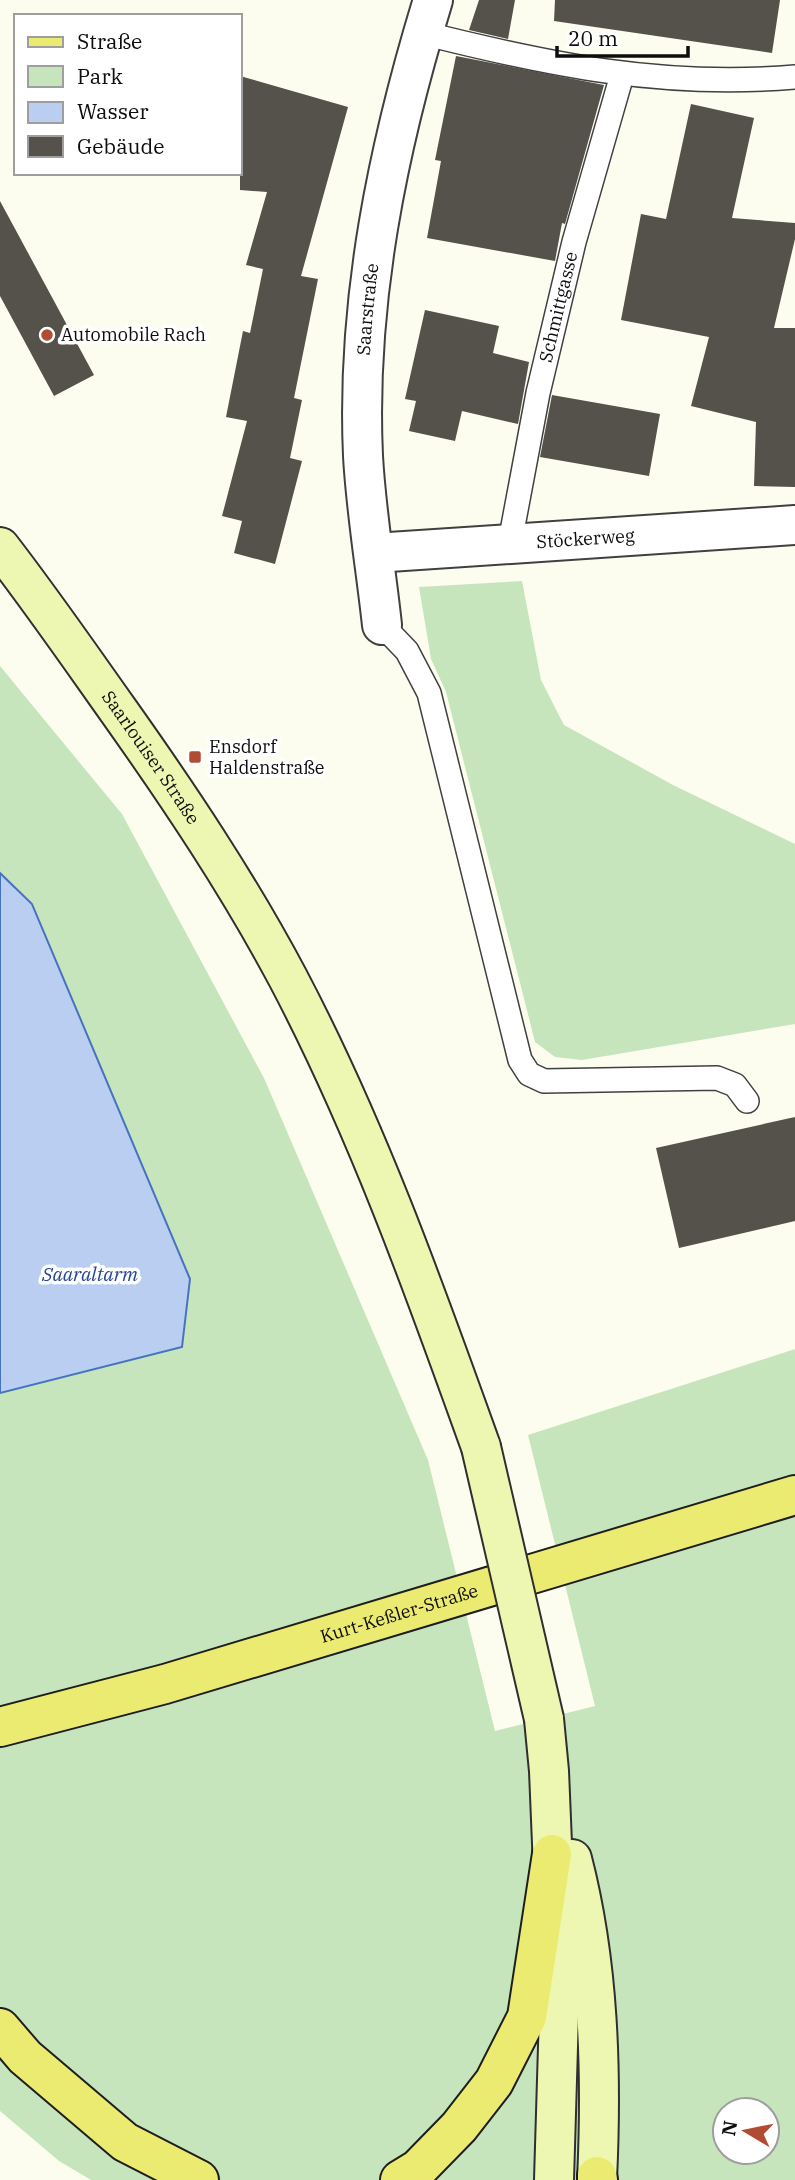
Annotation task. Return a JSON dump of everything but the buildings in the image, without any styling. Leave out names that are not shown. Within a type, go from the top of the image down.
[{"type":"main road","name":"Saarlouiser Straße","points":[[0,547],[35,591],[215,851],[288,978],[350,1107],[415,1265],[481,1447],[544,1719],[549,1771]]},
{"type":"main road","name":"Kurt-Keßler-Straße","points":[[0,1727],[165,1684],[795,1495]]},
{"type":"main road","points":[[549,1771],[559,2012],[554,2180]]},
{"type":"main road","points":[[549,1771],[578,1881],[596,1999],[598,2179]]},
{"type":"main road","points":[[400,2180],[418,2169],[459,2127],[494,2081],[527,2017],[552,1854]]},
{"type":"main road","points":[[0,2028],[25,2057],[125,2142],[199,2180]]},
{"type":"street","name":"Saarstraße","points":[[382,625],[363,456],[363,356],[370,271],[396,137],[428,17]]},
{"type":"street","name":"Stöckerweg","points":[[374,553],[795,525]]},
{"type":"lane","points":[[428,17],[518,56],[622,75],[750,80],[795,77]]},
{"type":"lane","name":"Schmittgasse","points":[[510,542],[538,393],[574,242],[622,75]]},
{"type":"lane","points":[[382,625],[407,651],[429,693],[520,1060],[529,1074],[544,1081],[717,1078],[735,1084],[747,1101]]},
{"type":"green space","points":[[522,581],[541,680],[564,725],[673,785],[795,844],[795,1024],[582,1060],[555,1057],[535,1042],[446,692],[431,659],[419,587]]},
{"type":"green space","points":[[0,666],[122,814],[264,1078],[428,1460],[495,1731],[595,1706],[528,1435],[795,1349],[795,2180],[91,2180],[59,2161],[0,2111],[0,1393],[182,1347],[190,1280],[33,904],[0,873]]},
{"type":"water","name":"Saaraltarm","points":[[0,873],[32,904],[190,1279],[182,1347],[0,1393]]},
{"type":"place","name":"Automobile Rach","points":[[47,335]]},
{"type":"place","name":"Ensdorf Haldenstraße","points":[[195,757]]}]
